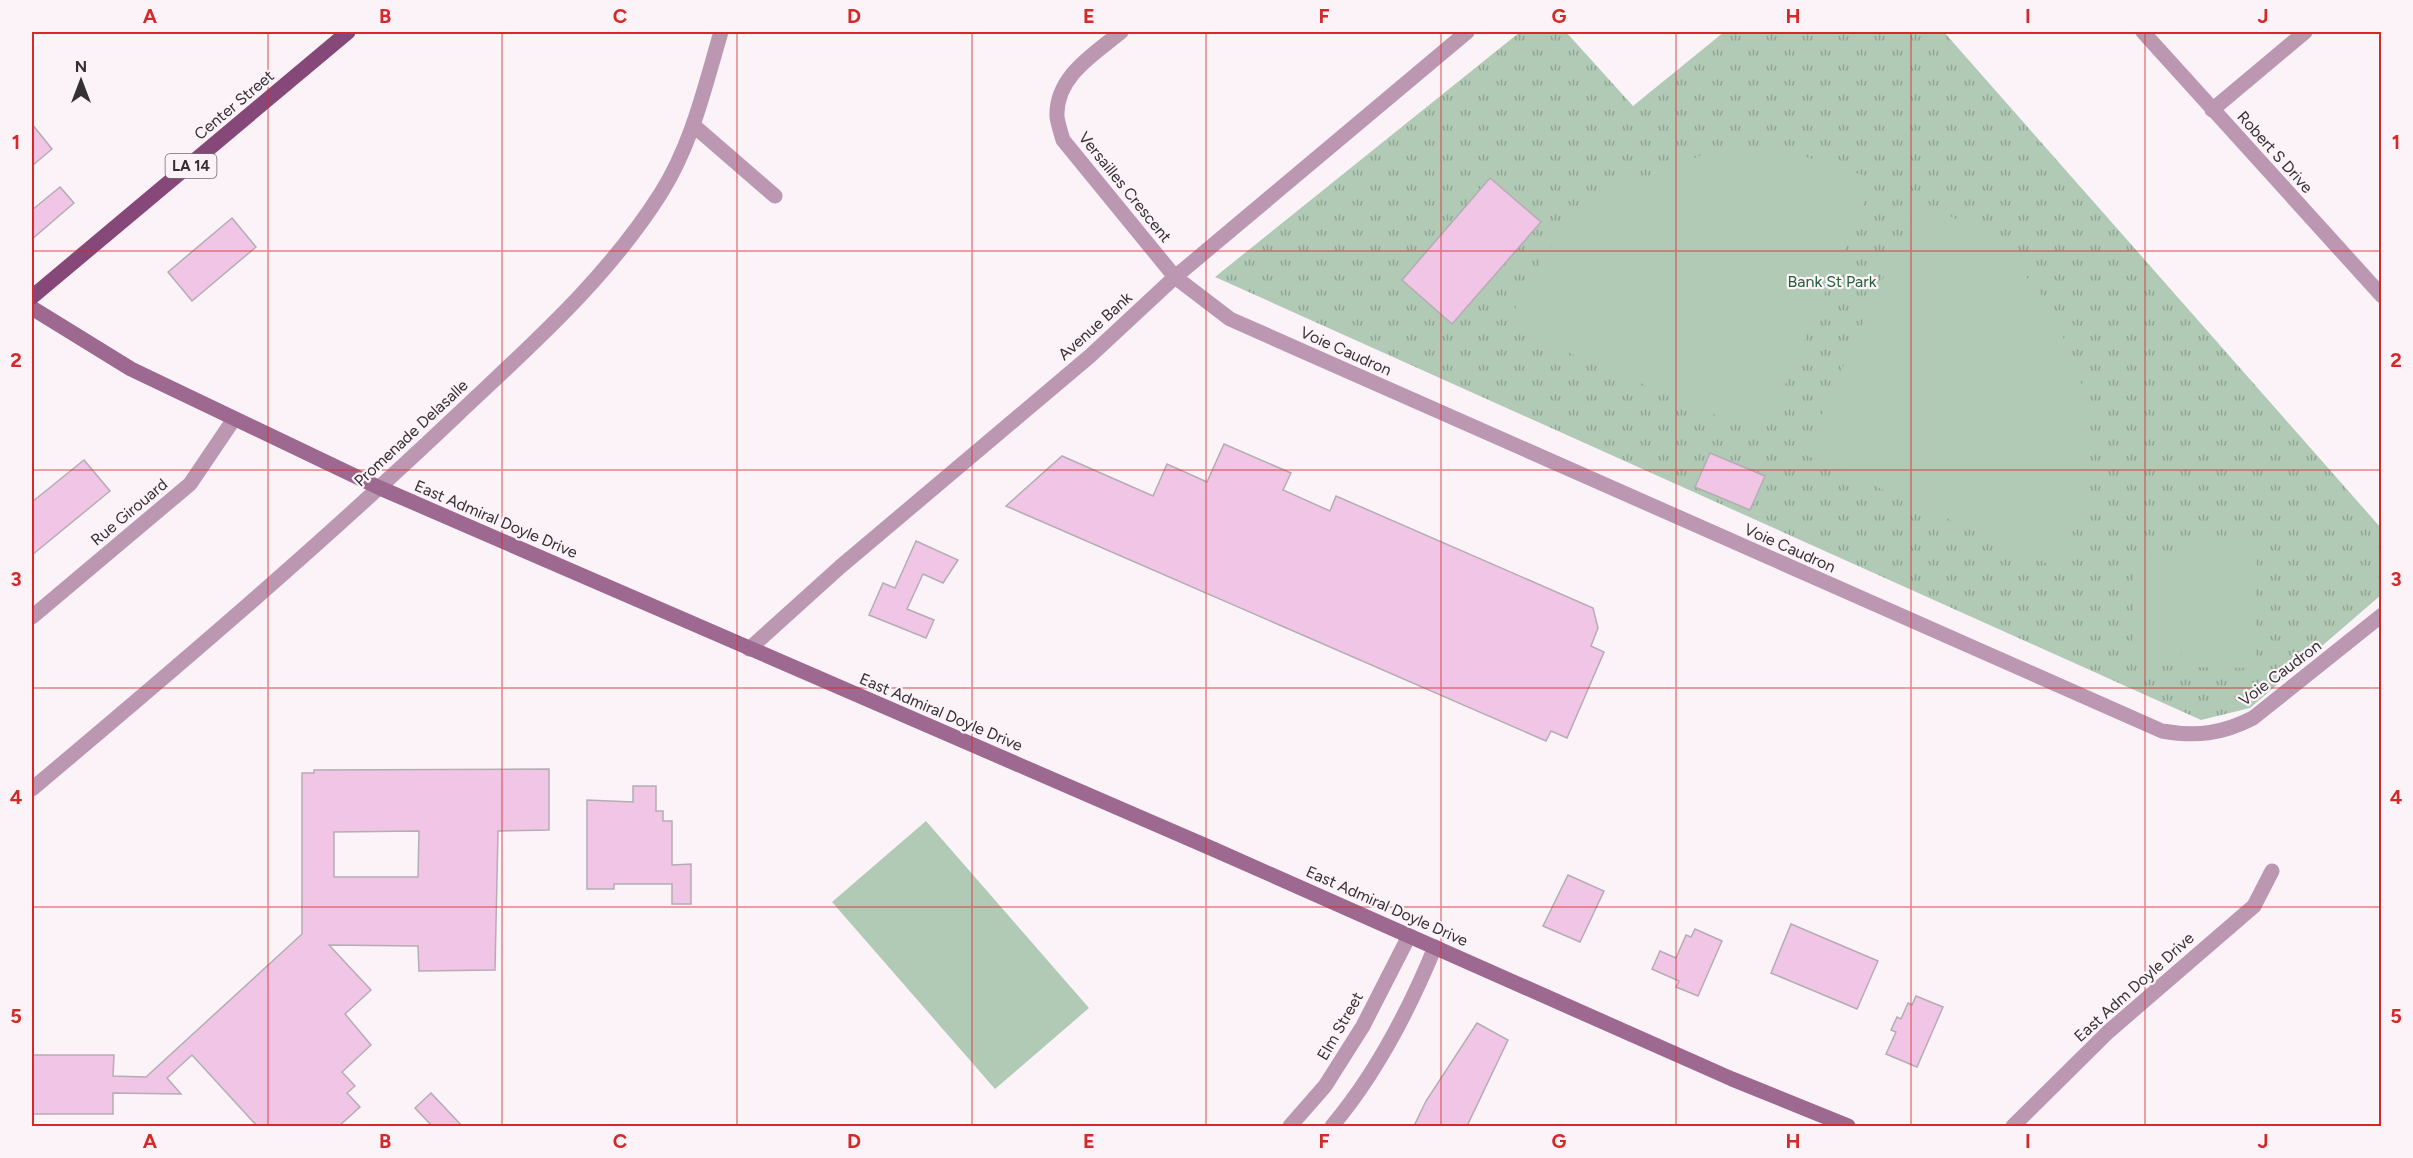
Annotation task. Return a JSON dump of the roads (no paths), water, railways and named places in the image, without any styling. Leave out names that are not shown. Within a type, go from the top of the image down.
[{"type":"main road","name":"Center Street","points":[[32,297],[348,32]]},
{"type":"main road","name":"East Admiral Doyle Drive","points":[[32,308],[131,369],[380,488],[1435,947],[1732,1079],[1848,1126]]},
{"type":"street","name":"Promenade Delasalle","points":[[32,789],[380,488],[575,303],[622,251],[667,182],[693,125],[721,32]]},
{"type":"street","name":"Versailles Crescent","points":[[1121,32],[1072,73],[1061,94],[1057,117],[1063,140],[1175,277]]},
{"type":"street","name":"Avenue Bank","points":[[749,649],[840,567],[1090,356],[1175,277],[1467,32]]},
{"type":"street","name":"Robert S Drive","points":[[2143,32],[2381,293]]},
{"type":"street","points":[[2212,110],[2305,32]]},
{"type":"street","points":[[693,125],[775,195]]},
{"type":"street","name":"Voie Caudron","points":[[1175,277],[1230,319],[2162,731],[2185,735],[2208,735],[2232,729],[2253,718],[2382,615]]},
{"type":"street","name":"Rue Girouard","points":[[32,617],[190,484],[234,419]]},
{"type":"street","name":"East Adm Doyle Drive","points":[[2013,1126],[2108,1032],[2254,906],[2272,871]]},
{"type":"street","name":"Elm Street","points":[[1290,1126],[1325,1086],[1362,1026],[1409,936]]},
{"type":"street","points":[[1332,1126],[1346,1111],[1397,1029],[1435,947]]},
{"type":"park label","name":"Bank St Park","points":[[1832,281]]}]
